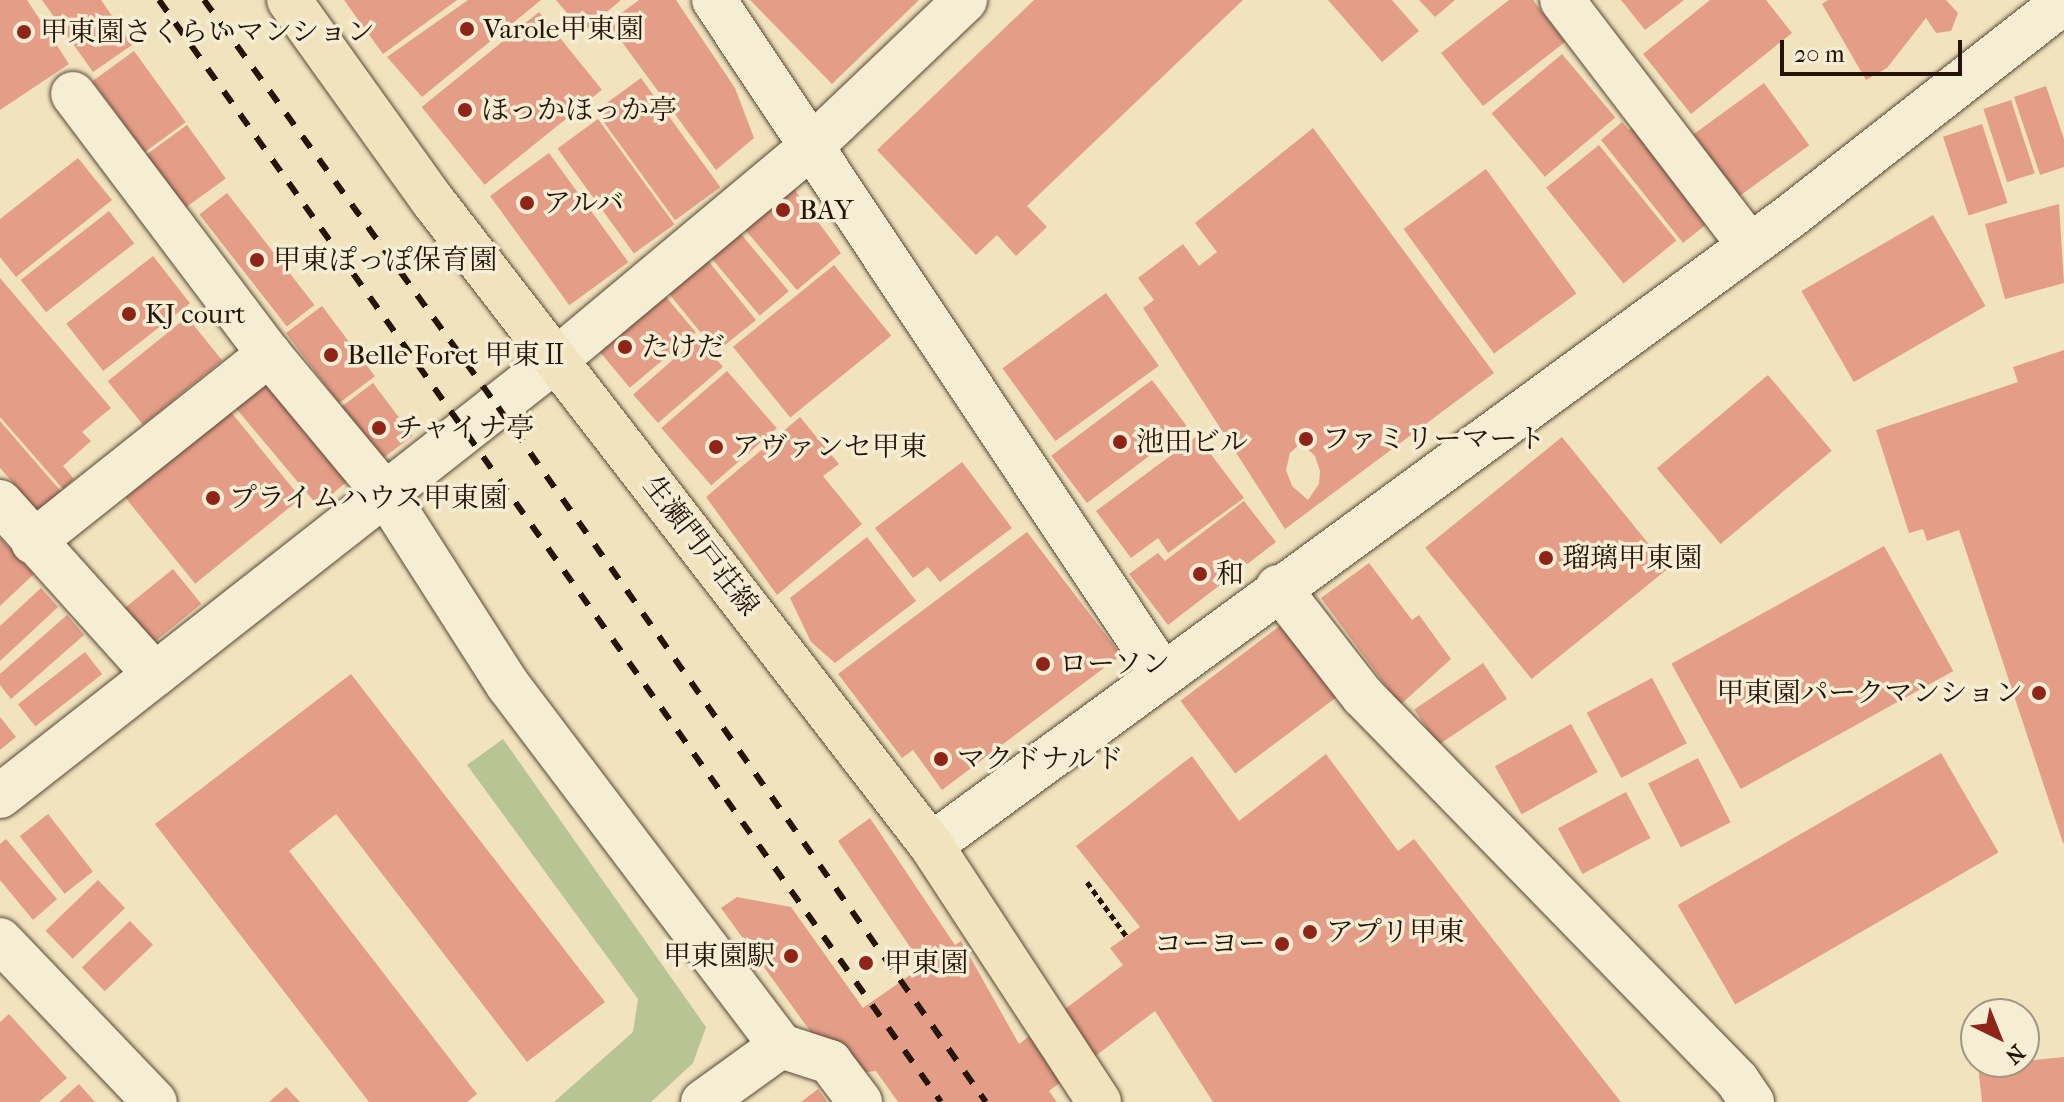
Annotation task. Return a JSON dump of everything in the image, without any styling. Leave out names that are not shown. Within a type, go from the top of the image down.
[{"type":"main road","name":"生瀬門戸荘線","points":[[289,0],[433,201],[931,845],[1099,1102]]},
{"type":"street","points":[[714,0],[1161,672]]},
{"type":"street","points":[[0,796],[387,496],[557,359],[813,145],[965,0]]},
{"type":"street","points":[[1562,0],[1749,245]]},
{"type":"street","points":[[931,845],[1161,672],[1749,245],[2064,2]]},
{"type":"street","points":[[73,94],[269,354],[387,496],[508,685],[781,1046],[830,1062],[860,1102]]},
{"type":"street","points":[[33,542],[269,354]]},
{"type":"street","points":[[0,502],[155,675]]},
{"type":"street","points":[[1278,587],[1363,696],[1737,1080],[1752,1102]]},
{"type":"street","points":[[0,940],[155,1102]]},
{"type":"street","points":[[703,1102],[781,1046]]},
{"type":"path","points":[[1087,882],[1127,937]]},
{"type":"green space","points":[[503,739],[706,1027],[693,1063],[651,1102],[554,1102],[633,1032],[638,999],[467,765]]},
{"type":"building","name":"甲東園さくらいマンション","points":[[0,0],[27,0],[69,64],[0,110]]},
{"type":"building","points":[[42,0],[101,0],[132,45],[93,72]]},
{"type":"building","points":[[344,0],[457,0],[383,54]]},
{"type":"building","name":"Varole甲東園","points":[[468,0],[541,0],[422,97],[387,57]]},
{"type":"building","points":[[556,0],[621,0],[583,32]]},
{"type":"building","points":[[639,0],[676,0],[735,88],[754,138],[716,170],[608,23]]},
{"type":"building","points":[[750,0],[919,0],[832,84]]},
{"type":"building","points":[[1034,0],[1243,0],[1027,206],[1047,227],[1016,256],[997,235],[976,255],[877,150]]},
{"type":"building","points":[[1328,0],[1392,0],[1419,31],[1382,62]]},
{"type":"building","points":[[1419,0],[1455,0],[1435,17]]},
{"type":"building","points":[[1509,0],[1533,0],[1565,42],[1483,106],[1441,53]]},
{"type":"building","points":[[1621,0],[1684,0],[1645,30]]},
{"type":"building","points":[[1710,0],[1766,0],[1792,33],[1691,114],[1643,54]]},
{"type":"building","points":[[1828,0],[1946,0],[1958,13],[1951,31],[1936,33],[1926,18],[1887,68],[1866,80],[1822,4]]},
{"type":"building","points":[[539,12],[602,90],[485,185],[422,107]]},
{"type":"building","points":[[134,51],[186,122],[144,152],[93,81]]},
{"type":"building","points":[[1562,54],[1615,118],[1545,177],[1492,113]]},
{"type":"building","points":[[641,78],[720,187],[675,220],[596,111]]},
{"type":"building","points":[[1764,83],[1809,145],[1739,196],[1694,134]]},
{"type":"building","points":[[2046,86],[2064,139],[2064,167],[2040,175],[2014,97]]},
{"type":"building","points":[[2011,100],[2035,173],[2007,182],[1983,109]]},
{"type":"building","points":[[598,119],[674,224],[634,254],[558,148]]},
{"type":"building","points":[[1622,122],[1629,130],[1638,123],[1714,218],[1683,243],[1601,140]]},
{"type":"building","points":[[1982,124],[2008,203],[1969,216],[1943,137]]},
{"type":"building","points":[[187,125],[226,178],[180,211],[142,158]]},
{"type":"building","points":[[1313,128],[1494,373],[1285,529],[1143,308],[1154,300],[1138,278],[1183,244],[1199,266],[1217,252],[1195,223]],"holes":[[[1301,443],[1315,456],[1320,471],[1319,484],[1308,500],[1292,486],[1286,470],[1290,453]]]},
{"type":"building","points":[[1599,145],[1676,241],[1624,283],[1546,188]]},
{"type":"building","points":[[549,153],[628,262],[569,305],[490,196]]},
{"type":"building","points":[[78,158],[112,200],[16,277],[0,257],[0,219]]},
{"type":"building","points":[[1486,169],[1577,294],[1494,354],[1403,229]]},
{"type":"building","points":[[794,189],[841,253],[797,290],[740,224]]},
{"type":"building","name":"甲東ぽっぽ保育園","points":[[227,193],[314,305],[287,326],[199,215]]},
{"type":"building","points":[[2059,204],[2064,283],[2005,299],[1985,224]]},
{"type":"building","points":[[109,211],[134,243],[46,312],[21,280]]},
{"type":"building","points":[[1933,215],[1986,306],[1854,382],[1801,291]]},
{"type":"building","points":[[740,233],[789,291],[760,316],[711,257]]},
{"type":"building","name":"KJ court","points":[[153,256],[190,303],[103,371],[66,324]]},
{"type":"building","points":[[705,257],[756,320],[716,352],[665,289]]},
{"type":"building","points":[[834,265],[891,336],[790,418],[733,347]]},
{"type":"building","points":[[0,278],[111,408],[82,432],[91,441],[63,466],[74,479],[63,489],[0,417]]},
{"type":"building","points":[[661,291],[696,332],[630,388],[595,346]]},
{"type":"building","points":[[1106,293],[1159,366],[1055,441],[1002,368]]},
{"type":"building","name":"Belle Foret 甲東Ⅱ","points":[[322,306],[375,376],[339,403],[286,333]]},
{"type":"building","points":[[187,317],[222,361],[143,425],[108,381]]},
{"type":"building","points":[[698,338],[723,367],[658,423],[633,394]]},
{"type":"building","name":"甲東園パークマンション","points":[[2064,350],[2063,843],[1959,530],[1927,541],[1923,529],[1909,533],[1876,430],[2018,382],[2013,367]]},
{"type":"building","name":"アヴァンセ甲東","points":[[727,371],[777,428],[711,485],[661,428]]},
{"type":"building","points":[[262,374],[350,479],[318,506],[230,401]]},
{"type":"building","points":[[1768,375],[1832,451],[1721,544],[1657,468]]},
{"type":"building","name":"池田ビル","points":[[1152,380],[1188,427],[1087,503],[1051,456]]},
{"type":"building","points":[[373,383],[413,436],[379,461],[339,408]]},
{"type":"building","name":"プライムハウス甲東園","points":[[231,412],[301,498],[195,584],[125,498]]},
{"type":"building","points":[[800,417],[839,464],[823,476],[862,524],[777,595],[706,497]]},
{"type":"building","points":[[0,421],[65,496],[41,515],[0,468]]},
{"type":"building","points":[[1197,436],[1244,498],[1168,553],[1158,538],[1131,558],[1096,511]]},
{"type":"building","name":"瑠璃甲東園","points":[[1562,437],[1668,568],[1532,679],[1425,548]]},
{"type":"building","points":[[962,462],[1012,528],[940,582],[928,567],[913,578],[875,528]]},
{"type":"building","points":[[1244,501],[1276,542],[1168,625],[1129,574],[1158,553],[1165,561]]},
{"type":"building","points":[[1027,532],[1121,655],[942,790],[913,750],[902,758],[838,674]]},
{"type":"building","points":[[867,537],[916,601],[835,663],[811,642],[790,598]]},
{"type":"building","points":[[0,538],[34,574],[0,606]]},
{"type":"building","points":[[1884,546],[1953,671],[1741,789],[1671,664]]},
{"type":"building","points":[[1369,563],[1412,620],[1419,615],[1451,659],[1400,705],[1321,598]]},
{"type":"building","points":[[173,569],[201,604],[147,648],[119,613]]},
{"type":"building","points":[[41,588],[58,607],[0,661],[0,626]]},
{"type":"building","points":[[67,615],[84,635],[11,699],[0,685],[0,674]]},
{"type":"building","points":[[1285,622],[1340,695],[1235,774],[1180,701]]},
{"type":"building","points":[[85,652],[102,674],[35,726],[18,704]]},
{"type":"building","points":[[1483,663],[1507,699],[1438,745],[1414,709]]},
{"type":"building","points":[[351,674],[605,1002],[527,1062],[336,814],[289,851],[477,1094],[467,1102],[369,1102],[155,824]]},
{"type":"building","points":[[1652,678],[1687,743],[1621,778],[1587,713]]},
{"type":"building","points":[[0,717],[16,737],[0,750]]},
{"type":"building","points":[[1571,724],[1598,772],[1522,814],[1495,766]]},
{"type":"building","points":[[1941,753],[1998,853],[1735,1005],[1678,905]]},
{"type":"building","name":"アプリ甲東","points":[[1326,754],[1398,851],[1414,839],[1621,1102],[1213,1102],[1155,1011],[1049,1091],[1057,1102],[898,1102],[876,1071],[842,1075],[721,908],[737,897],[791,907],[863,1008],[923,966],[838,841],[870,818],[955,945],[961,941],[1019,1044],[1123,965],[1110,948],[1140,927],[1076,846],[1192,756],[1239,821]]},
{"type":"building","points":[[1698,758],[1731,822],[1681,848],[1648,783]]},
{"type":"building","points":[[1626,792],[1650,838],[1582,874],[1558,828]]},
{"type":"building","points":[[48,814],[93,872],[65,894],[20,836]]},
{"type":"building","points":[[6,839],[57,899],[33,920],[0,880],[0,844]]},
{"type":"building","points":[[98,880],[125,908],[73,959],[45,931]]},
{"type":"building","points":[[130,921],[153,945],[105,991],[82,968]]},
{"type":"building","points":[[9,1014],[67,1078],[39,1102],[0,1102],[0,1022]]},
{"type":"building","points":[[2064,1057],[2064,1102],[1982,1102],[1979,1078],[2040,1078],[2040,1060]]},
{"type":"building","points":[[79,1084],[95,1102],[59,1102]]},
{"type":"building","points":[[286,1087],[300,1102],[269,1102]]},
{"type":"building","points":[[818,1089],[827,1102],[801,1102]]},
{"type":"railway","points":[[159,0],[941,1102]]},
{"type":"railway","points":[[204,0],[498,407],[986,1102]]},
{"type":"place","name":"Varole甲東園","points":[[467,29]]},
{"type":"place","name":"甲東園さくらいマンション","points":[[24,32]]},
{"type":"place","name":"ほっかほっか亭","points":[[465,110]]},
{"type":"place","name":"アルバ","points":[[527,203]]},
{"type":"place","name":"BAY","points":[[783,210]]},
{"type":"place","name":"甲東ぽっぽ保育園","points":[[257,260]]},
{"type":"place","name":"KJ court","points":[[129,314]]},
{"type":"place","name":"たけだ","points":[[625,347]]},
{"type":"place","name":"Belle Foret 甲東Ⅱ","points":[[331,355]]},
{"type":"place","name":"チャイナ亭","points":[[379,428]]},
{"type":"place","name":"ファミリーマート","points":[[1306,439]]},
{"type":"place","name":"池田ビル","points":[[1120,442]]},
{"type":"place","name":"アヴァンセ甲東","points":[[716,447]]},
{"type":"place","name":"プライムハウス甲東園","points":[[213,498]]},
{"type":"place","name":"瑠璃甲東園","points":[[1546,558]]},
{"type":"place","name":"和","points":[[1200,574]]},
{"type":"place","name":"ローソン","points":[[1043,664]]},
{"type":"place","name":"甲東園パークマンション","points":[[2039,693]]},
{"type":"place","name":"マクドナルド","points":[[941,759]]},
{"type":"place","name":"アプリ甲東","points":[[1310,932]]},
{"type":"place","name":"コーヨー","points":[[1282,944]]},
{"type":"place","name":"甲東園駅","points":[[791,956]]},
{"type":"place","name":"甲東園","points":[[866,963]]}]
